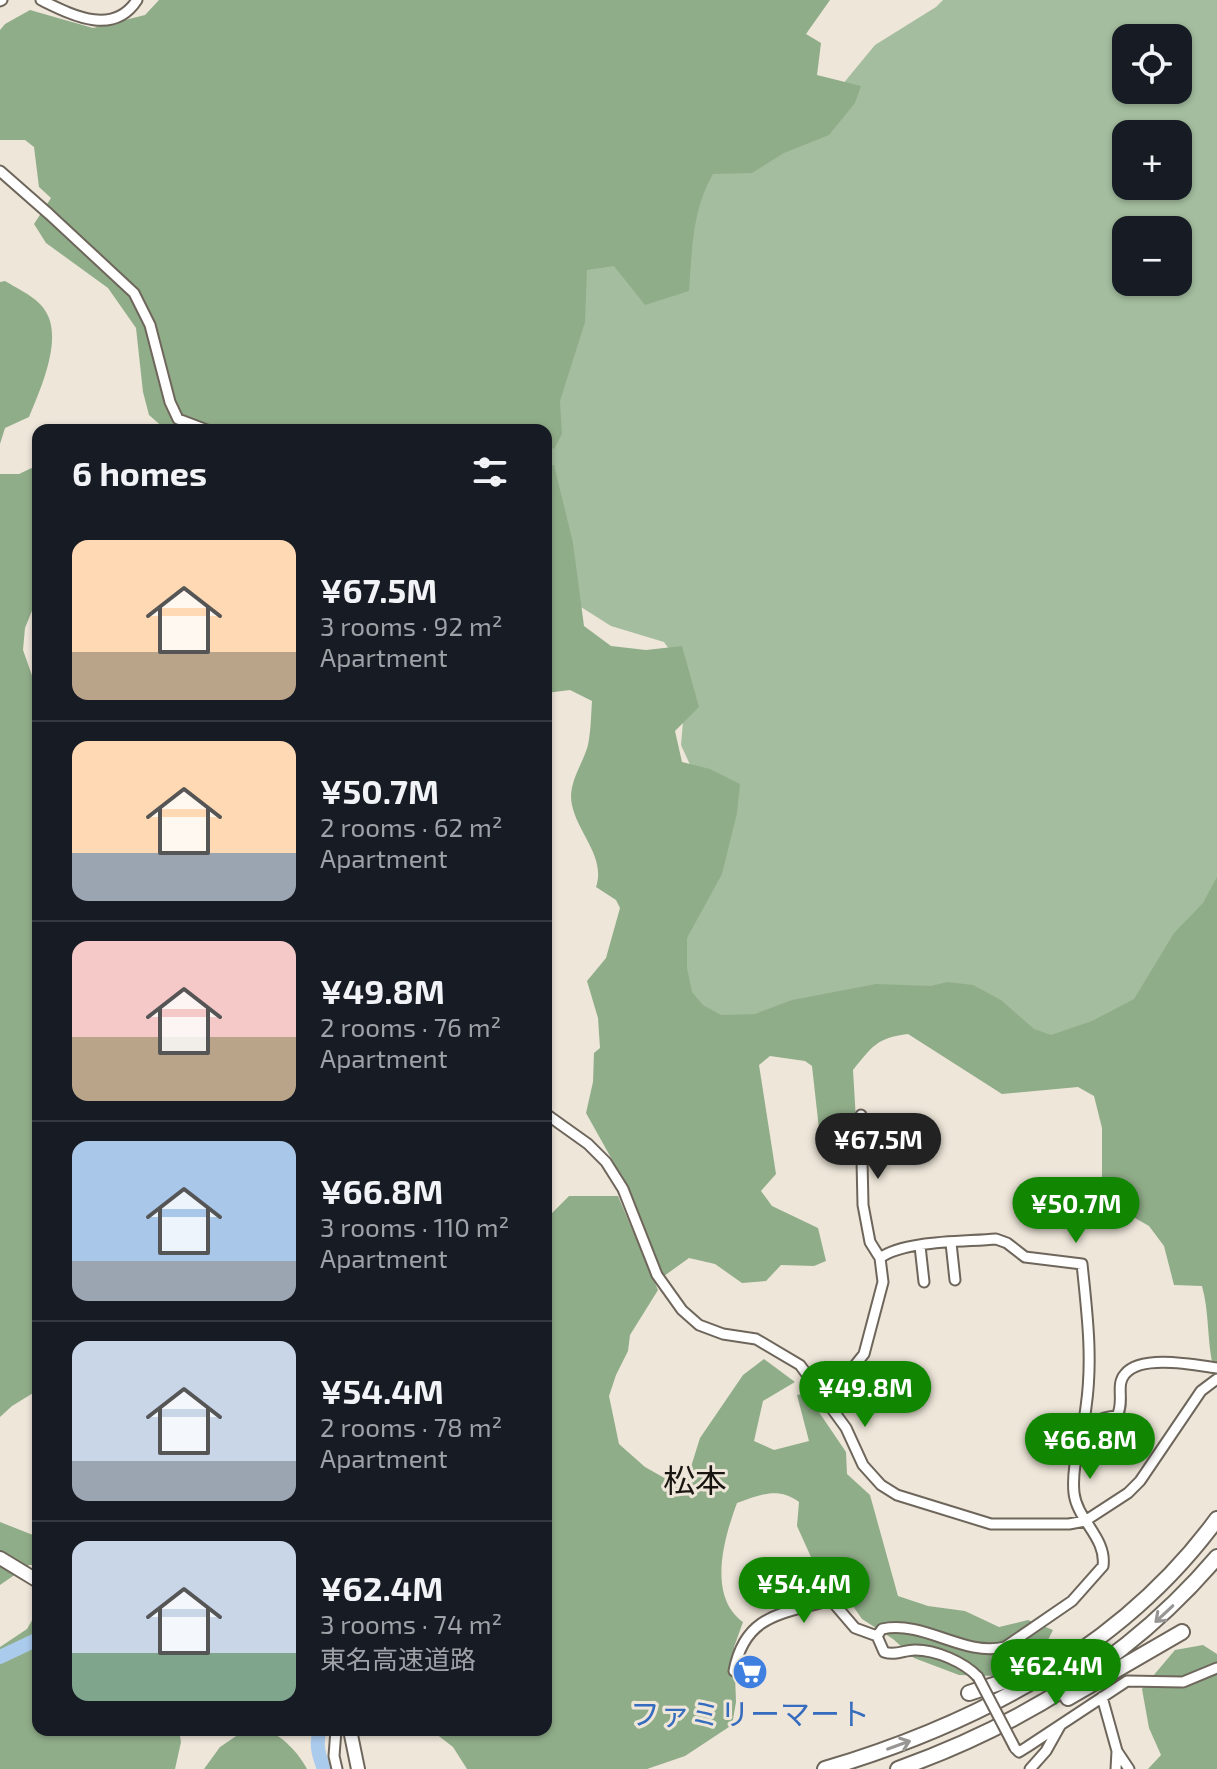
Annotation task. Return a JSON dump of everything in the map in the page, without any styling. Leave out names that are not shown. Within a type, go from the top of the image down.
[{"type":"highway","points":[[969,1693],[1018,1677],[1112,1619],[1168,1567],[1217,1510]]},
{"type":"highway","points":[[825,1769],[945,1727],[1050,1672],[1135,1608],[1184,1559],[1217,1519]]},
{"type":"highway","points":[[898,1769],[990,1731],[1075,1683],[1150,1627],[1217,1557]]},
{"type":"highway","points":[[911,1769],[983,1741],[1035,1716],[1182,1632]]},
{"type":"main road","points":[[0,1558],[32,1577]]},
{"type":"main road","points":[[351,1736],[358,1769]]},
{"type":"street","points":[[41,0],[94,22],[117,18],[131,9],[137,0]]},
{"type":"street","points":[[0,171],[134,293],[150,325],[170,402],[178,419],[191,424]]},
{"type":"street","points":[[827,1400],[864,1354],[883,1282],[880,1258],[870,1242],[863,1205],[861,1115]]},
{"type":"street","points":[[552,1118],[588,1144],[606,1162],[623,1189],[657,1275],[682,1310],[699,1325],[723,1334],[756,1339],[800,1365],[846,1428],[863,1465],[881,1485],[897,1495],[991,1524],[1069,1524],[1085,1521],[1128,1493],[1140,1481],[1201,1391],[1217,1379]]},
{"type":"street","points":[[877,1636],[882,1629],[901,1628],[993,1650],[1015,1642],[1072,1601],[1103,1566],[1104,1559],[1100,1544],[1079,1512],[1074,1495],[1075,1465],[1091,1363],[1082,1264],[1025,1257],[1007,1243],[996,1239],[920,1246],[880,1258]]},
{"type":"street","points":[[951,1243],[955,1280]]},
{"type":"street","points":[[920,1246],[924,1282]]},
{"type":"street","points":[[1080,1444],[1094,1422],[1101,1417],[1117,1416],[1122,1406],[1119,1389],[1124,1374],[1161,1362],[1217,1368]]},
{"type":"street","points":[[734,1671],[741,1644],[750,1631],[778,1615],[831,1600],[855,1628],[877,1636],[884,1652],[892,1655],[914,1650],[935,1653],[971,1670],[978,1677],[1019,1752],[1127,1681],[1183,1682],[1217,1668]]},
{"type":"street","points":[[1102,1697],[1117,1751],[1129,1769]]},
{"type":"street","points":[[1030,1769],[1046,1751],[1061,1724]]},
{"type":"street","points":[[336,1736],[334,1756],[337,1769]]},
{"type":"street","points":[[1116,1769],[1117,1751]]},
{"type":"green space","points":[[159,0],[830,0],[806,34],[821,43],[817,75],[861,86],[855,103],[829,135],[784,153],[752,173],[713,174],[697,216],[689,291],[645,305],[614,266],[587,270],[585,322],[560,401],[562,434],[554,449],[552,424],[159,424],[149,415],[143,392],[136,328],[108,288],[46,243],[34,224],[51,198],[39,187],[34,147],[25,140],[0,140],[0,30],[5,24],[30,10],[93,28],[145,15]]},
{"type":"green space","points":[[943,0],[1217,0],[1217,908],[1130,1027],[1050,1042],[986,1029],[722,1030],[668,994],[703,793],[681,745],[687,674],[664,642],[611,626],[573,602],[552,520],[552,424],[534,424],[566,286],[698,172],[823,108],[875,45]]},
{"type":"green space","points":[[5,281],[43,307],[51,323],[52,336],[48,365],[29,417],[5,428],[0,444],[0,282]]},
{"type":"green space","points":[[552,465],[573,543],[584,626],[611,646],[646,650],[682,646],[699,707],[675,731],[682,762],[710,769],[740,784],[737,813],[722,874],[687,938],[687,968],[692,992],[703,1005],[721,1015],[755,1014],[792,1000],[876,984],[931,986],[947,982],[973,985],[1001,1000],[1034,1029],[1051,1035],[1092,1021],[1134,999],[1174,933],[1203,903],[1217,877],[1217,1362],[1212,1362],[1202,1286],[1174,1285],[1164,1246],[1149,1226],[1128,1214],[1102,1191],[1102,1128],[1094,1096],[1078,1087],[1002,1094],[908,1034],[882,1041],[853,1070],[856,1120],[819,1129],[812,1066],[805,1061],[770,1056],[759,1065],[776,1174],[761,1191],[772,1206],[818,1228],[826,1261],[814,1266],[781,1265],[766,1281],[742,1283],[715,1264],[689,1258],[664,1276],[615,1165],[586,1113],[593,1082],[594,1053],[600,1048],[598,1018],[587,981],[606,958],[620,908],[616,900],[596,887],[597,866],[572,805],[572,789],[588,745],[592,701],[570,690],[552,692]]},
{"type":"green space","points":[[32,468],[32,611],[25,628],[23,650],[32,675],[32,1394],[0,1417],[0,474],[19,474]]},
{"type":"green space","points":[[569,1196],[618,1196],[658,1290],[630,1335],[628,1351],[609,1396],[619,1444],[645,1467],[684,1489],[700,1438],[743,1375],[764,1359],[795,1382],[763,1401],[754,1441],[774,1450],[809,1441],[797,1395],[806,1393],[846,1452],[847,1474],[870,1495],[898,1596],[928,1606],[965,1611],[999,1627],[1028,1620],[1053,1630],[1046,1644],[1019,1666],[998,1676],[959,1675],[914,1658],[893,1639],[862,1619],[836,1582],[811,1557],[797,1526],[799,1502],[784,1494],[761,1495],[737,1503],[724,1549],[722,1582],[725,1597],[732,1611],[743,1622],[734,1647],[736,1702],[732,1725],[685,1756],[647,1769],[467,1769],[453,1747],[439,1736],[552,1736],[552,1213]]},
{"type":"green space","points":[[0,1522],[32,1535],[32,1565],[0,1585]]},
{"type":"green space","points":[[32,1620],[32,1736],[180,1736],[175,1769],[0,1769],[0,1647],[27,1629]]},
{"type":"green space","points":[[1203,1645],[1217,1654],[1217,1769],[1148,1769],[1161,1755],[1149,1728],[1142,1689],[1175,1650]]},
{"type":"green space","points":[[236,1736],[278,1736],[295,1751],[307,1769],[204,1769],[220,1747]]},
{"type":"waterway","points":[[0,1657],[32,1642]]},
{"type":"waterway","points":[[319,1736],[319,1755],[324,1769]]},
{"type":"place","name":"ファミリーマート","points":[[750,1672]]},
{"type":"district","name":"松本","points":[[695,1479]]}]
